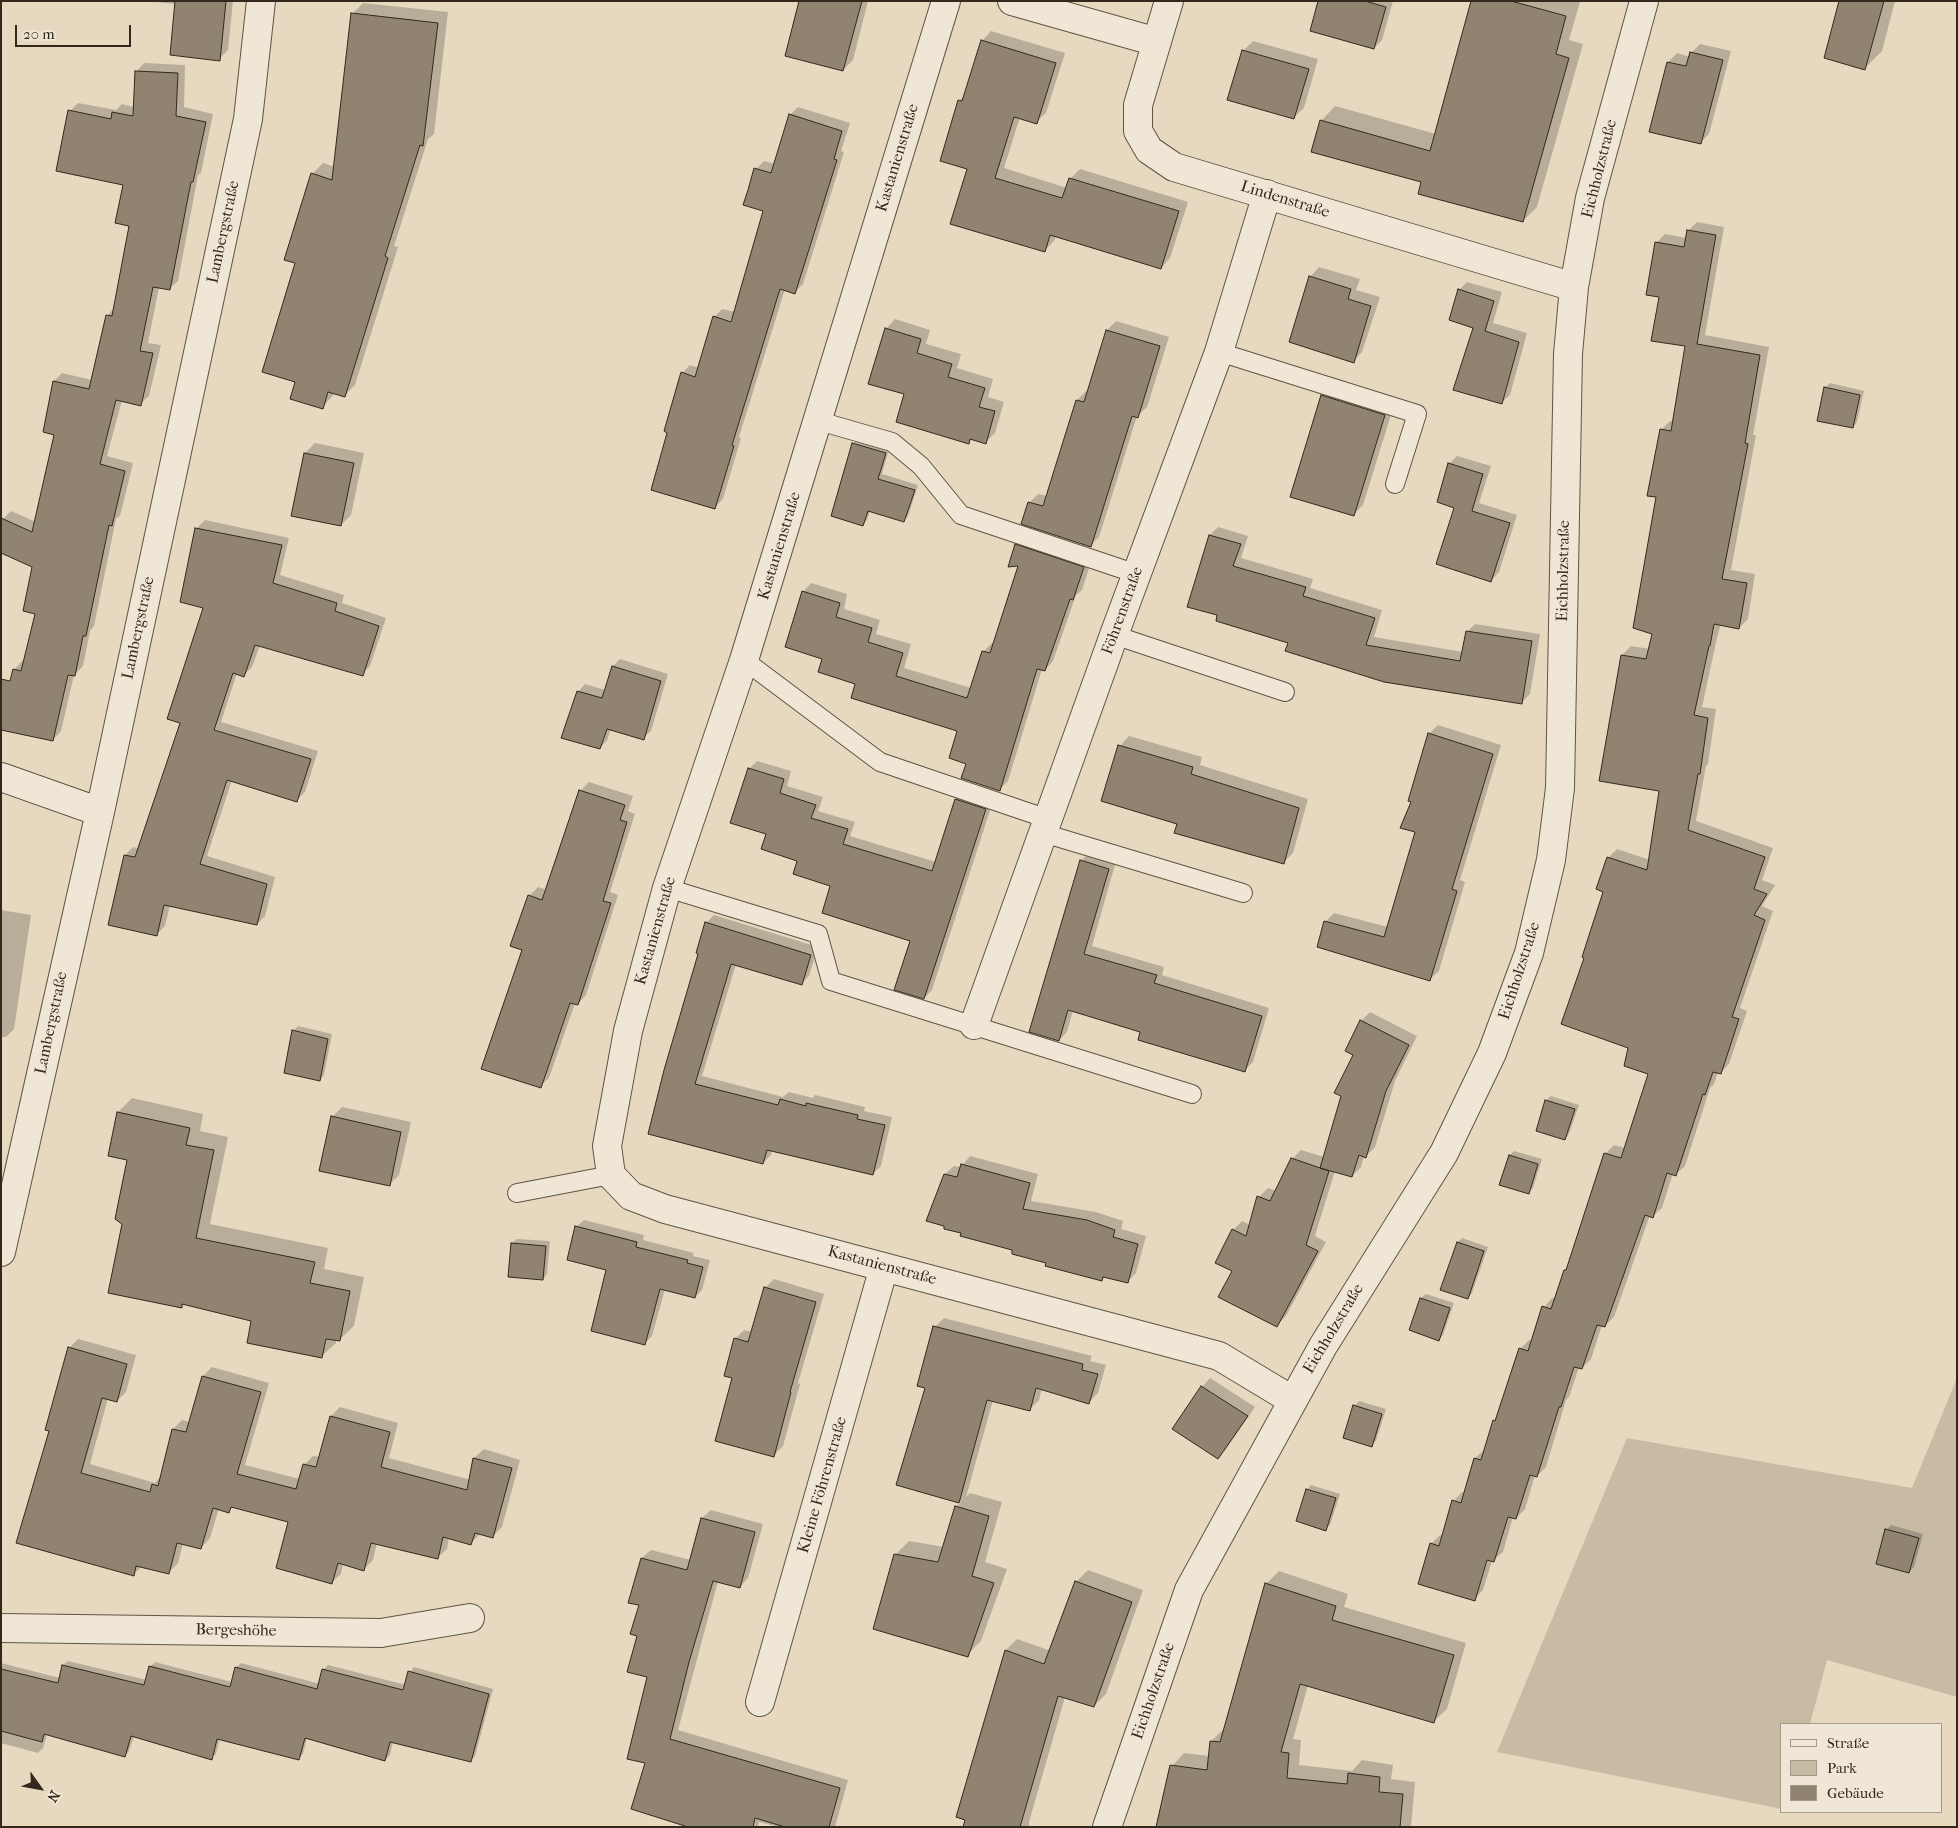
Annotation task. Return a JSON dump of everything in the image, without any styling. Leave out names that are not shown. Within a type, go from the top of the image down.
[{"type":"street","name":"Lambergstraße","points":[[1,1252],[100,812],[248,119],[261,1]]},
{"type":"street","name":"Kastanienstraße","points":[[946,1],[744,660],[667,888],[628,1031],[606,1146],[611,1174],[631,1196],[665,1209],[1219,1356],[1292,1400]]},
{"type":"street","points":[[1012,1],[1157,42]]},
{"type":"street","name":"Lindenstraße","points":[[1169,1],[1138,105],[1138,132],[1149,150],[1174,167],[1574,287]]},
{"type":"street","name":"Eichholzstraße","points":[[1107,1827],[1189,1590],[1323,1346],[1444,1152],[1492,1052],[1529,953],[1551,860],[1560,788],[1568,354],[1574,287],[1590,198],[1644,1]]},
{"type":"street","name":"Föhrenstraße","points":[[974,1025],[1114,636],[1219,352],[1267,194]]},
{"type":"street","points":[[1,777],[100,812]]},
{"type":"street","name":"Kleine Föhrenstraße","points":[[760,1702],[884,1267]]},
{"type":"street","name":"Bergeshöhe","points":[[1,1628],[381,1633],[470,1618]]},
{"type":"lane","points":[[1219,352],[1417,414],[1395,484]]},
{"type":"lane","points":[[818,421],[892,442],[921,466],[961,514],[1137,574]]},
{"type":"lane","points":[[1114,636],[1286,692]]},
{"type":"lane","points":[[744,660],[880,762],[1045,826],[1243,893]]},
{"type":"lane","points":[[667,888],[818,934],[831,981],[1192,1094]]},
{"type":"lane","points":[[517,1193],[611,1174]]},
{"type":"green space","points":[[1957,1378],[1957,1697],[1827,1660],[1810,1723],[1780,1723],[1780,1809],[1497,1752],[1627,1438],[1912,1488]]},
{"type":"building","points":[[175,1],[226,1],[220,61],[170,55]]},
{"type":"building","points":[[799,1],[862,1],[843,71],[785,56]]},
{"type":"building","points":[[1318,1],[1365,1],[1386,7],[1374,49],[1310,31]]},
{"type":"building","points":[[1471,1],[1511,1],[1566,16],[1556,54],[1569,58],[1523,222],[1418,194],[1421,182],[1311,152],[1320,120],[1430,151]]},
{"type":"building","points":[[1839,1],[1884,1],[1865,70],[1824,58]]},
{"type":"building","points":[[351,13],[438,23],[423,146],[420,145],[385,256],[388,258],[345,397],[328,392],[323,409],[290,399],[295,382],[262,372],[295,263],[284,260],[311,173],[332,180]]},
{"type":"building","points":[[981,40],[1056,63],[1037,124],[1014,117],[995,178],[1062,198],[1069,178],[1179,211],[1161,269],[1050,235],[1045,252],[950,224],[967,169],[940,161],[958,100],[962,101]]},
{"type":"building","points":[[1242,50],[1309,69],[1294,119],[1227,100]]},
{"type":"building","points":[[1690,52],[1723,60],[1701,144],[1649,132],[1667,62],[1686,66]]},
{"type":"building","points":[[135,71],[178,73],[176,116],[206,122],[193,182],[191,182],[170,290],[153,287],[140,351],[153,353],[141,406],[116,400],[100,464],[125,471],[112,526],[109,525],[86,636],[83,636],[75,676],[68,675],[53,741],[1,730],[1,679],[10,681],[13,669],[21,671],[35,614],[23,611],[32,567],[1,553],[1,518],[32,532],[54,435],[43,432],[53,381],[89,389],[106,315],[112,316],[129,226],[115,223],[123,185],[56,171],[68,110],[111,119],[112,112],[133,116]]},
{"type":"building","points":[[789,114],[842,131],[834,159],[837,160],[795,294],[780,289],[732,445],[734,446],[715,509],[651,490],[667,433],[664,431],[681,372],[695,377],[713,316],[731,322],[763,211],[743,205],[754,168],[771,173]]},
{"type":"building","points":[[1687,230],[1716,235],[1697,344],[1760,355],[1745,443],[1748,444],[1722,579],[1747,583],[1739,629],[1714,624],[1694,715],[1708,718],[1700,774],[1698,774],[1688,830],[1765,857],[1754,889],[1767,894],[1754,915],[1765,920],[1732,1017],[1739,1019],[1721,1074],[1713,1072],[1705,1095],[1703,1094],[1676,1176],[1667,1173],[1653,1218],[1645,1215],[1605,1327],[1597,1325],[1582,1369],[1574,1367],[1537,1477],[1530,1475],[1516,1519],[1508,1517],[1494,1562],[1487,1560],[1475,1601],[1418,1584],[1430,1543],[1439,1546],[1452,1500],[1461,1503],[1474,1458],[1481,1460],[1519,1348],[1528,1351],[1542,1306],[1551,1309],[1564,1270],[1566,1270],[1604,1153],[1621,1158],[1648,1074],[1624,1066],[1628,1048],[1561,1024],[1584,958],[1582,957],[1603,892],[1596,889],[1607,857],[1647,870],[1659,791],[1599,781],[1621,655],[1646,659],[1652,634],[1633,628],[1656,497],[1647,496],[1660,429],[1671,431],[1685,346],[1651,341],[1659,297],[1646,295],[1655,242],[1684,247]]},
{"type":"building","points":[[1309,276],[1351,289],[1348,299],[1371,306],[1354,363],[1289,342]]},
{"type":"building","points":[[1458,289],[1494,301],[1485,331],[1519,342],[1502,404],[1453,390],[1473,328],[1449,320]]},
{"type":"building","points":[[885,328],[921,339],[917,353],[952,364],[948,377],[985,388],[979,407],[995,411],[986,444],[970,439],[969,444],[896,422],[904,394],[868,384]]},
{"type":"building","points":[[1106,330],[1160,346],[1138,418],[1132,416],[1091,547],[1021,524],[1028,502],[1043,506],[1076,400],[1084,402]]},
{"type":"building","points":[[1824,387],[1860,395],[1853,428],[1817,421]]},
{"type":"building","points":[[1321,395],[1385,415],[1354,516],[1290,497]]},
{"type":"building","points":[[852,443],[886,453],[878,479],[915,490],[904,522],[868,511],[863,526],[831,516]]},
{"type":"building","points":[[304,453],[354,463],[341,526],[291,516]]},
{"type":"building","points":[[1448,463],[1483,474],[1472,511],[1510,523],[1491,582],[1436,564],[1454,508],[1437,502]]},
{"type":"building","points":[[195,528],[282,545],[273,583],[337,603],[335,611],[379,626],[363,676],[255,645],[244,677],[233,673],[214,730],[311,759],[297,802],[227,780],[200,864],[267,884],[257,925],[164,905],[157,936],[108,925],[124,855],[135,857],[180,723],[167,719],[203,608],[180,602]]},
{"type":"building","points":[[1209,535],[1241,544],[1233,566],[1306,587],[1303,596],[1375,618],[1366,645],[1460,661],[1466,631],[1532,641],[1522,704],[1384,682],[1285,651],[1288,643],[1216,621],[1217,615],[1187,607]]},
{"type":"building","points":[[1015,544],[1084,567],[1073,600],[1070,599],[1045,671],[1037,669],[1000,791],[961,778],[966,764],[949,758],[957,731],[851,698],[855,684],[818,672],[822,659],[785,647],[802,591],[840,603],[836,617],[872,628],[868,642],[903,653],[896,676],[967,698],[982,651],[990,653],[1018,566],[1008,567]]},
{"type":"building","points":[[612,666],[661,681],[644,740],[607,729],[600,749],[561,738],[577,691],[602,698]]},
{"type":"building","points":[[1428,733],[1493,754],[1452,889],[1457,891],[1430,981],[1317,947],[1324,921],[1384,937],[1415,832],[1400,828],[1411,802],[1408,801]]},
{"type":"building","points":[[1118,745],[1193,767],[1191,774],[1299,808],[1284,864],[1174,833],[1177,824],[1101,801]]},
{"type":"building","points":[[748,768],[784,779],[780,793],[816,805],[811,818],[848,829],[843,844],[932,871],[955,799],[986,809],[924,999],[894,990],[910,941],[822,913],[830,886],[793,874],[797,861],[761,849],[766,834],[730,823]]},
{"type":"building","points":[[579,790],[625,805],[620,820],[627,822],[603,901],[611,903],[578,1005],[570,1003],[541,1088],[481,1069],[522,950],[510,946],[528,895],[542,900]]},
{"type":"building","points":[[1080,860],[1109,869],[1084,954],[1157,975],[1154,983],[1262,1016],[1245,1072],[1138,1040],[1140,1032],[1068,1010],[1059,1041],[1029,1032]]},
{"type":"building","points":[[705,922],[811,955],[802,985],[731,964],[695,1084],[778,1105],[780,1099],[806,1106],[806,1103],[858,1115],[857,1119],[885,1125],[873,1175],[767,1150],[763,1164],[648,1134],[664,1070],[698,954],[696,953]]},
{"type":"building","points":[[1360,1020],[1409,1045],[1386,1091],[1366,1158],[1359,1155],[1352,1177],[1320,1168],[1341,1096],[1334,1093],[1353,1055],[1345,1051]]},
{"type":"building","points":[[292,1030],[328,1039],[320,1081],[284,1073]]},
{"type":"building","points":[[1545,1100],[1575,1109],[1565,1140],[1536,1131]]},
{"type":"building","points":[[117,1112],[190,1128],[186,1145],[214,1150],[196,1238],[315,1262],[310,1283],[350,1291],[340,1341],[326,1339],[322,1358],[247,1343],[251,1321],[182,1304],[182,1308],[108,1293],[122,1224],[115,1219],[127,1160],[108,1156]]},
{"type":"building","points":[[331,1116],[401,1132],[390,1186],[319,1171]]},
{"type":"building","points":[[1509,1155],[1538,1164],[1529,1194],[1499,1185]]},
{"type":"building","points":[[1291,1158],[1329,1171],[1306,1245],[1318,1251],[1277,1327],[1218,1297],[1232,1271],[1215,1263],[1232,1229],[1246,1236],[1257,1196],[1270,1201]]},
{"type":"building","points":[[961,1164],[1030,1183],[1023,1209],[1087,1220],[1115,1230],[1113,1237],[1138,1244],[1128,1283],[1103,1277],[1102,1281],[1045,1266],[1046,1263],[1012,1254],[1012,1250],[960,1236],[961,1233],[944,1229],[944,1226],[926,1221],[944,1174],[957,1177]]},
{"type":"building","points":[[575,1226],[637,1242],[636,1247],[688,1260],[687,1263],[703,1267],[695,1298],[660,1289],[645,1345],[591,1331],[606,1270],[567,1260]]},
{"type":"building","points":[[1457,1242],[1484,1251],[1468,1299],[1440,1290]]},
{"type":"building","points":[[511,1243],[546,1246],[543,1280],[508,1277]]},
{"type":"building","points":[[764,1287],[816,1302],[790,1392],[774,1457],[715,1441],[732,1378],[724,1376],[734,1338],[748,1342]]},
{"type":"building","points":[[1420,1298],[1450,1308],[1439,1341],[1409,1330]]},
{"type":"building","points":[[933,1326],[1083,1364],[1082,1370],[1098,1374],[1089,1404],[1036,1388],[1030,1411],[987,1400],[959,1503],[896,1485],[925,1388],[917,1386]]},
{"type":"building","points":[[68,1347],[127,1364],[117,1402],[102,1398],[81,1473],[150,1492],[152,1484],[158,1486],[172,1429],[186,1432],[202,1376],[261,1392],[237,1474],[296,1489],[303,1464],[316,1467],[330,1416],[390,1432],[381,1467],[467,1490],[473,1458],[512,1468],[493,1538],[475,1533],[471,1545],[443,1537],[438,1559],[371,1543],[364,1571],[338,1563],[332,1584],[276,1568],[288,1522],[231,1507],[229,1513],[213,1508],[201,1549],[177,1543],[169,1574],[136,1566],[134,1576],[16,1543],[49,1431],[45,1430]]},
{"type":"building","points":[[1201,1386],[1248,1416],[1218,1459],[1172,1429]]},
{"type":"building","points":[[1353,1405],[1382,1414],[1372,1447],[1343,1438]]},
{"type":"building","points":[[1306,1489],[1336,1498],[1326,1531],[1296,1521]]},
{"type":"building","points":[[955,1506],[989,1516],[972,1576],[994,1583],[968,1657],[873,1629],[894,1554],[938,1562]]},
{"type":"building","points":[[701,1518],[755,1532],[740,1588],[713,1581],[689,1662],[670,1739],[840,1788],[829,1827],[785,1827],[755,1818],[753,1827],[688,1827],[631,1809],[645,1763],[627,1759],[647,1677],[627,1672],[637,1636],[630,1634],[639,1605],[628,1603],[641,1558],[687,1570]]},
{"type":"building","points":[[1885,1529],[1919,1538],[1909,1573],[1876,1564]]},
{"type":"building","points":[[1075,1581],[1132,1602],[1094,1707],[1058,1696],[1020,1827],[963,1827],[965,1820],[956,1817],[1005,1650],[1044,1664]]},
{"type":"building","points":[[1265,1583],[1336,1606],[1332,1620],[1454,1655],[1434,1723],[1300,1684],[1281,1752],[1289,1753],[1287,1778],[1347,1784],[1348,1773],[1380,1777],[1379,1792],[1403,1794],[1400,1827],[1156,1827],[1170,1765],[1207,1770],[1210,1741],[1220,1742]]},
{"type":"building","points":[[62,1665],[144,1685],[149,1666],[230,1687],[235,1667],[317,1689],[322,1669],[403,1690],[408,1671],[489,1694],[471,1762],[390,1742],[385,1761],[305,1738],[299,1760],[217,1739],[212,1760],[131,1736],[125,1757],[44,1734],[42,1742],[1,1731],[1,1669],[58,1683]]}]
